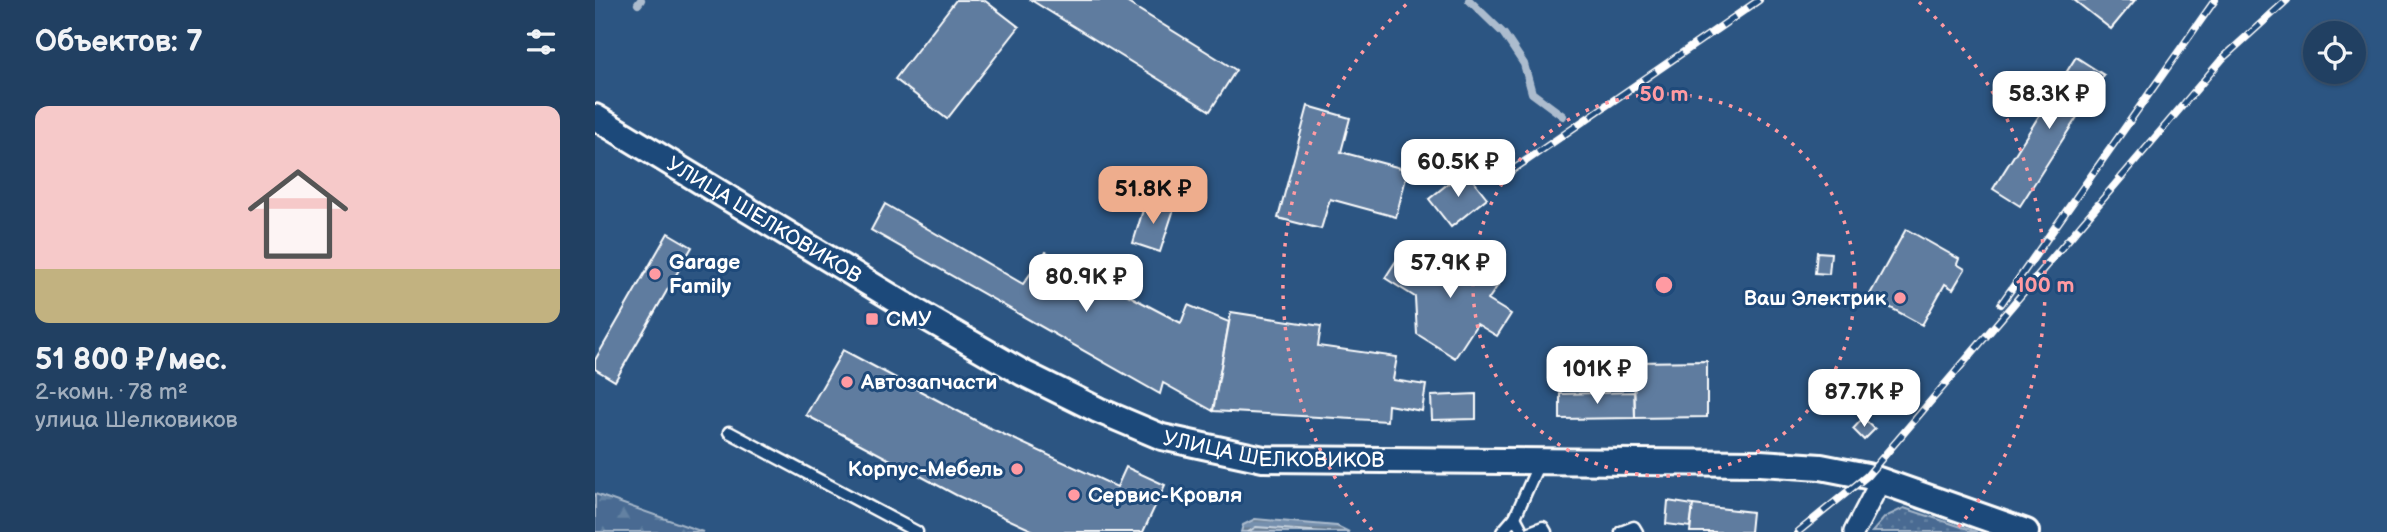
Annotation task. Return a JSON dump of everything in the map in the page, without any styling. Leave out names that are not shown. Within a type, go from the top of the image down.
[{"type":"street","name":"УЛИЦА ШЕЛКОВИКОВ","points":[[595,117],[903,304],[1023,373],[1162,437],[1263,459],[1760,463],[1821,467],[1881,480],[2026,532]]},
{"type":"street","points":[[1854,532],[1881,480]]},
{"type":"lane","points":[[729,432],[917,532]]},
{"type":"lane","points":[[1502,532],[1514,517],[1539,463]]},
{"type":"lane","points":[[1514,517],[1523,532]]},
{"type":"lane","points":[[1530,532],[1543,527],[1546,532]]},
{"type":"lane","points":[[1621,532],[1634,527],[1637,532]]},
{"type":"green space","points":[[595,494],[703,532],[595,532]]},
{"type":"green space","points":[[1904,508],[1977,532],[1872,532],[1885,517]]},
{"type":"water","points":[[1255,519],[1337,526],[1349,532],[1241,532],[1243,525]]},
{"type":"building","points":[[956,0],[984,0],[1019,27],[947,119],[895,79]]},
{"type":"building","points":[[1031,0],[1123,0],[1236,70],[1210,111]]},
{"type":"building","points":[[2074,0],[2135,0],[2111,29]]},
{"type":"building","points":[[2076,57],[2104,75],[2020,206],[1993,189]]},
{"type":"building","points":[[1308,106],[1350,118],[1341,152],[1408,170],[1396,217],[1330,199],[1321,229],[1278,218]]},
{"type":"building","points":[[1465,170],[1487,198],[1451,227],[1429,199]]},
{"type":"building","points":[[1146,200],[1174,209],[1160,252],[1133,243]]},
{"type":"building","points":[[885,204],[1023,284],[1046,252],[1181,323],[1188,305],[1229,322],[1213,411],[1163,383],[1160,394],[871,230]]},
{"type":"building","points":[[1906,229],[1959,259],[1957,264],[1965,269],[1953,289],[1945,284],[1922,325],[1869,296]]},
{"type":"building","points":[[668,233],[692,247],[615,381],[595,369],[595,360]]},
{"type":"building","points":[[1817,252],[1831,253],[1829,274],[1815,273]]},
{"type":"building","points":[[1401,253],[1430,271],[1461,253],[1502,279],[1488,300],[1511,314],[1497,336],[1477,324],[1455,358],[1417,334],[1415,297],[1385,278]]},
{"type":"building","points":[[1231,312],[1321,326],[1318,346],[1397,357],[1393,380],[1426,385],[1422,411],[1388,405],[1387,421],[1213,411]]},
{"type":"building","points":[[843,350],[988,427],[1117,487],[1126,467],[1165,485],[1143,532],[1036,532],[956,495],[806,415]]},
{"type":"building","points":[[1707,361],[1707,417],[1635,418],[1634,362]]},
{"type":"building","points":[[1634,392],[1635,418],[1560,419],[1560,394]]},
{"type":"building","points":[[1476,394],[1476,419],[1432,420],[1431,396]]},
{"type":"building","points":[[1863,418],[1875,429],[1864,440],[1853,429]]},
{"type":"building","points":[[1668,501],[1693,505],[1690,527],[1666,524]]},
{"type":"building","points":[[1693,505],[1752,512],[1750,532],[1690,532]]},
{"type":"waterway","points":[[638,4],[641,0]]},
{"type":"waterway","points":[[1469,0],[1504,34],[1524,64],[1532,93],[1563,116]]},
{"type":"railway","points":[[1511,171],[1759,0]]},
{"type":"railway","points":[[2001,304],[2215,0]]},
{"type":"railway","points":[[1798,532],[1867,476],[2223,58],[2287,0]]},
{"type":"place","name":"Garage Family","points":[[655,274]]},
{"type":"place","name":"Ваш Электрик","points":[[1900,298]]},
{"type":"place","name":"СМУ","points":[[872,319]]},
{"type":"place","name":"Автозапчасти","points":[[847,382]]},
{"type":"place","name":"Корпус-Мебель","points":[[1017,469]]},
{"type":"place","name":"Сервис-Кровля","points":[[1074,495]]}]
